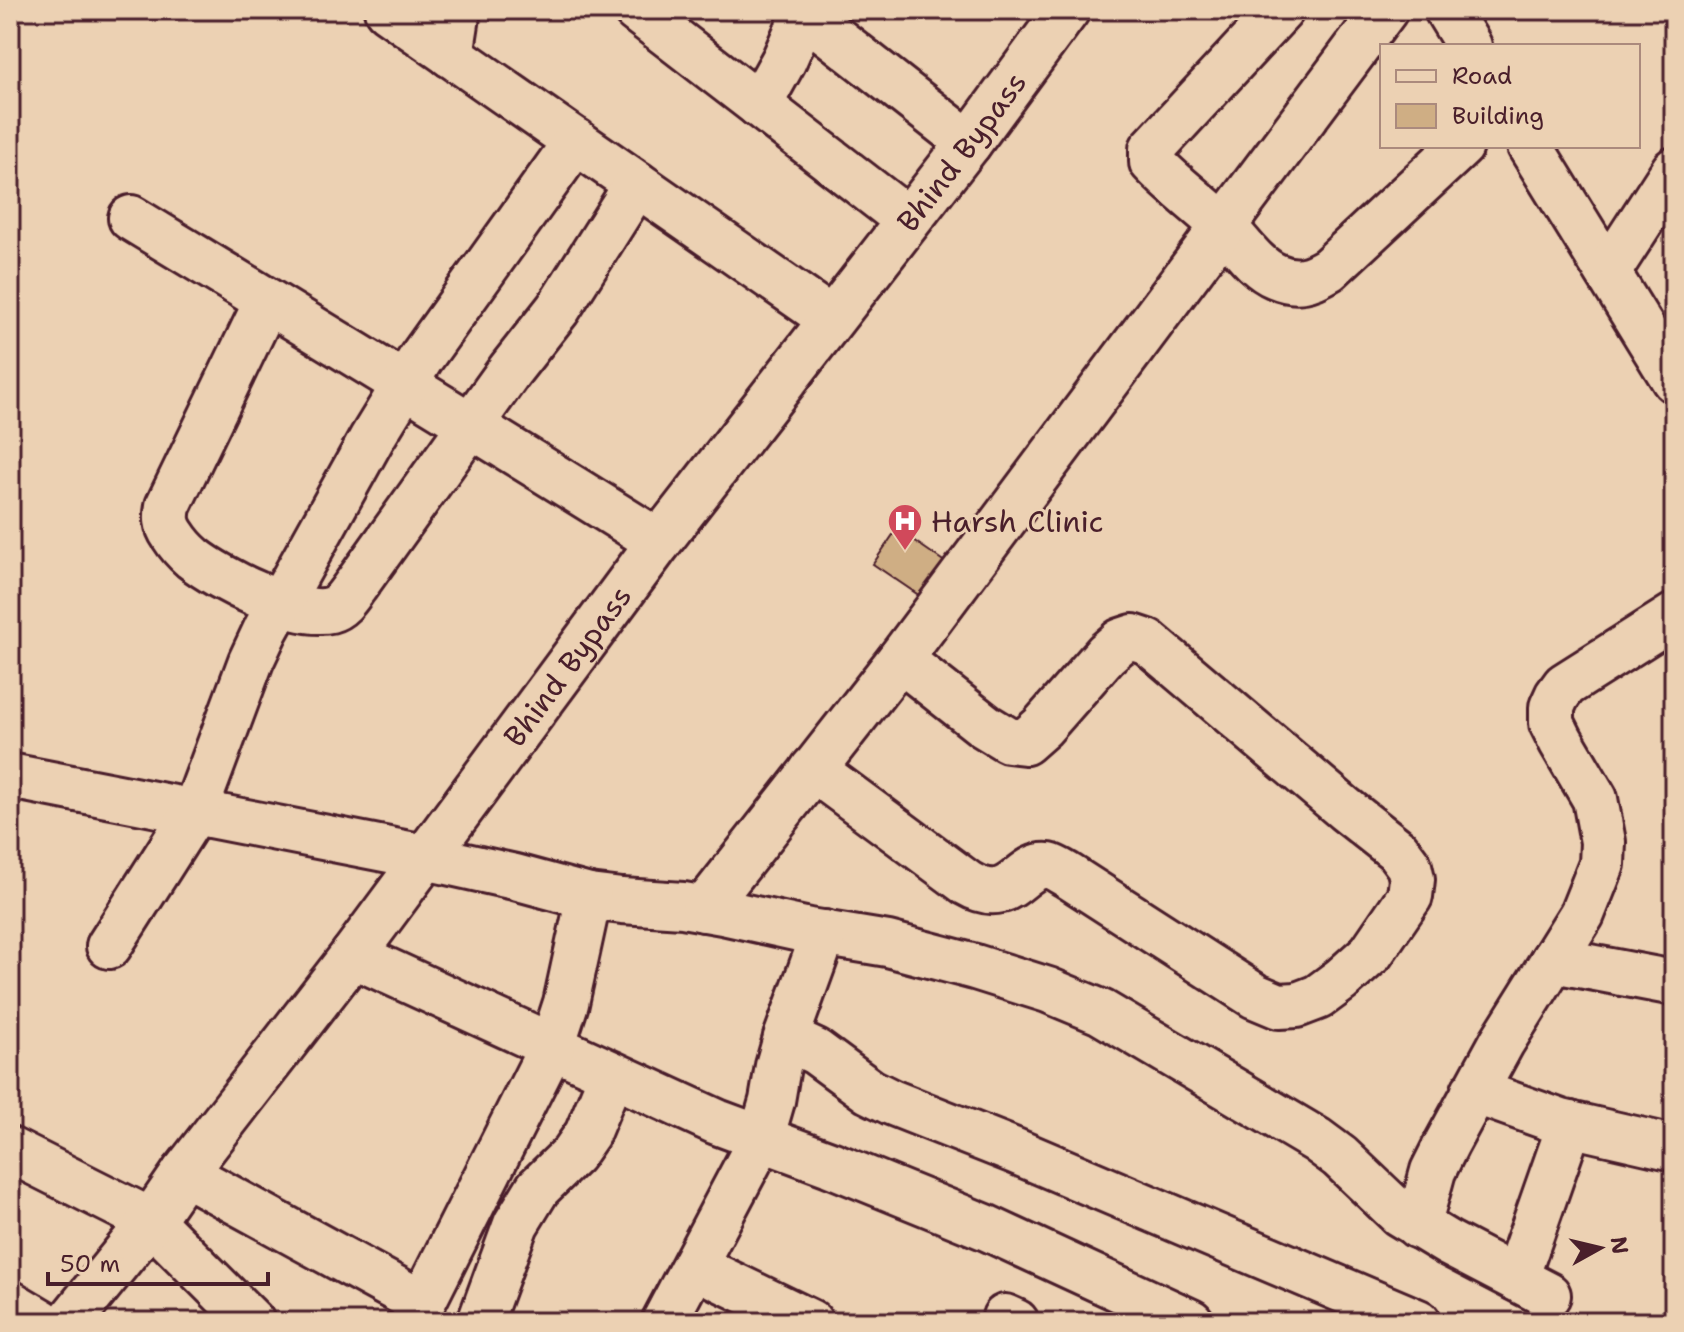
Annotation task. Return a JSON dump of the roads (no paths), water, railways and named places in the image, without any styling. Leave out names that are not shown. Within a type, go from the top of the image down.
[{"type":"street","points":[[387,10],[831,319]]},
{"type":"street","points":[[451,55],[458,10]]},
{"type":"street","points":[[636,10],[908,220]]},
{"type":"street","name":"Bhind Bypass","points":[[69,1322],[151,1221],[659,542],[969,143],[1067,10]]},
{"type":"street","points":[[1281,10],[1152,149],[1152,162],[1163,174],[1224,226],[1264,269],[1277,277],[1296,281],[1313,279],[1329,269],[1459,148]]},
{"type":"street","points":[[704,909],[900,659],[1385,10]]},
{"type":"street","points":[[759,105],[784,60],[803,11],[969,143]]},
{"type":"street","points":[[109,946],[195,811],[251,661],[279,604],[372,438],[421,358],[576,141]]},
{"type":"street","points":[[1531,148],[1674,380]]},
{"type":"street","points":[[1608,272],[1674,170]]},
{"type":"street","points":[[267,301],[168,506],[166,520],[172,534],[191,557],[220,576],[279,604],[331,610],[342,603],[510,370],[558,309],[637,184]]},
{"type":"street","points":[[131,218],[659,542]]},
{"type":"street","points":[[1418,1226],[1433,1171],[1474,1091],[1582,914],[1602,864],[1603,842],[1595,799],[1552,723],[1552,707],[1565,685],[1674,616]]},
{"type":"street","points":[[813,769],[980,891],[992,892],[1009,887],[1035,868],[1049,866],[1255,996],[1279,1006],[1297,1005],[1318,997],[1341,980],[1371,953],[1410,896],[1412,879],[1409,866],[1397,850],[1148,642],[1133,637],[1121,641],[1025,742],[1008,740],[985,726],[900,659]]},
{"type":"street","points":[[10,776],[425,857],[589,897],[683,905],[888,944],[1048,990],[1101,1012],[1317,1140],[1340,1157],[1400,1214],[1532,1286],[1570,1124]]},
{"type":"street","points":[[184,1173],[418,1313],[552,1046],[566,1003],[589,897]]},
{"type":"street","points":[[664,1322],[761,1139],[786,1038],[824,933]]},
{"type":"street","points":[[353,955],[717,1122],[985,1227],[1191,1322]]},
{"type":"street","points":[[1553,960],[1674,983]]},
{"type":"street","points":[[786,1038],[816,1052],[869,1091],[891,1102],[1015,1151],[1418,1322]]},
{"type":"street","points":[[480,1322],[516,1224],[538,1188],[573,1154],[587,1134],[612,1074]]},
{"type":"street","points":[[1474,1091],[1570,1124],[1674,1148]]},
{"type":"street","points":[[10,1150],[151,1221],[252,1322]]},
{"type":"street","points":[[694,1266],[810,1322]]},
{"type":"street","points":[[10,1303],[42,1322]]},
{"type":"place","name":"Harsh Clinic","points":[[905,552]]}]
